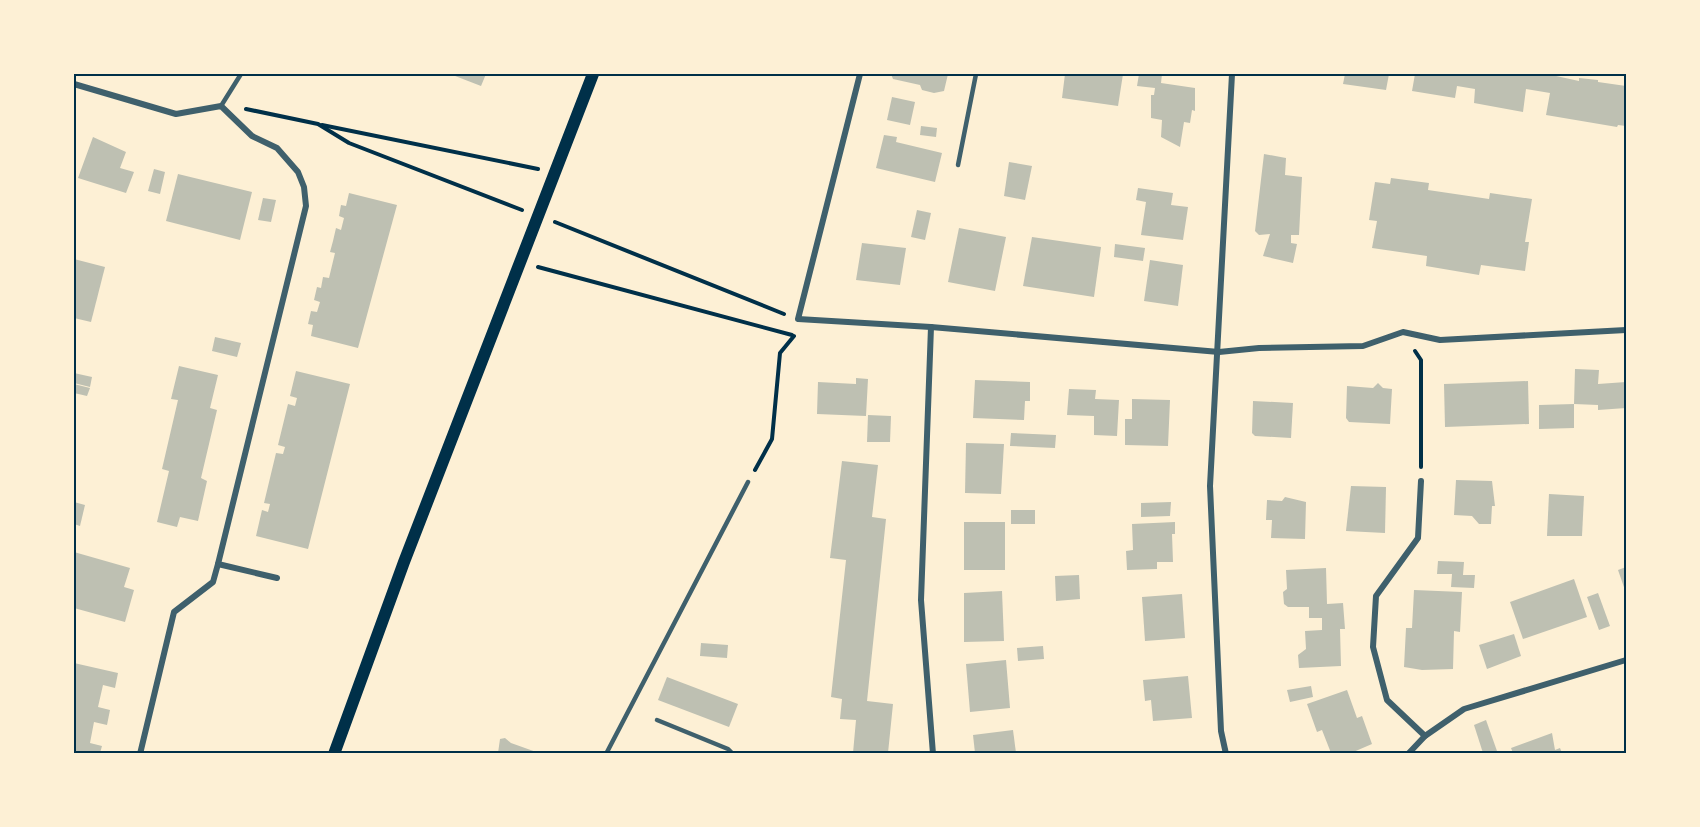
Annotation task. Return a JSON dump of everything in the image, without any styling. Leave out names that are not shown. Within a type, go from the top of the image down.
[{"type":"main road","points":[[334,753],[404,562],[593,74]]},
{"type":"street","points":[[860,74],[798,320],[931,327],[1219,352],[1259,348],[1363,346],[1403,332],[1440,340],[1626,330]]},
{"type":"street","points":[[1226,753],[1221,731],[1210,486],[1219,352],[1232,74]]},
{"type":"street","points":[[74,84],[176,114],[221,106],[252,136],[277,148],[298,172],[304,187],[306,206],[213,582],[174,612],[140,753]]},
{"type":"street","points":[[931,327],[921,600],[933,753]]},
{"type":"street","points":[[1421,481],[1418,538],[1376,596],[1373,647],[1387,700],[1425,736]]},
{"type":"street","points":[[218,564],[277,578]]},
{"type":"street","points":[[1408,753],[1425,736],[1464,709],[1626,660]]},
{"type":"lane","points":[[221,106],[241,74]]},
{"type":"lane","points":[[958,165],[976,74]]},
{"type":"lane","points":[[606,753],[748,482]]},
{"type":"lane","points":[[657,720],[728,748],[733,753]]},
{"type":"path","points":[[221,106],[266,111],[318,124],[555,172]]},
{"type":"path","points":[[318,124],[349,143],[464,189]]},
{"type":"path","points":[[585,233],[798,320],[794,336],[780,353],[771,439],[748,482]]},
{"type":"path","points":[[520,262],[794,336]]},
{"type":"path","points":[[1403,332],[1421,360],[1421,481]]},
{"type":"building","points":[[450,74],[486,74],[481,86]]},
{"type":"building","points":[[891,74],[948,74],[944,91],[934,93],[922,90],[920,85],[893,79]]},
{"type":"building","points":[[1065,74],[1123,74],[1118,106],[1062,98]]},
{"type":"building","points":[[1139,74],[1162,74],[1161,83],[1195,88],[1195,111],[1192,110],[1190,123],[1184,122],[1180,147],[1161,137],[1162,120],[1151,118],[1151,95],[1154,95],[1155,88],[1137,86]]},
{"type":"building","points":[[1345,74],[1389,74],[1386,90],[1343,84]]},
{"type":"building","points":[[1415,74],[1547,74],[1579,81],[1579,78],[1598,80],[1598,82],[1626,86],[1626,126],[1618,125],[1617,127],[1546,115],[1550,93],[1526,89],[1523,112],[1474,103],[1475,89],[1457,86],[1455,98],[1412,91]]},
{"type":"building","points":[[892,97],[915,102],[910,125],[887,120]]},
{"type":"building","points":[[921,126],[937,128],[936,137],[920,135]]},
{"type":"building","points":[[884,135],[897,137],[896,142],[942,153],[935,182],[876,168]]},
{"type":"building","points":[[93,137],[126,152],[120,168],[134,172],[126,193],[78,178]]},
{"type":"building","points":[[1264,154],[1286,158],[1285,175],[1302,177],[1299,235],[1291,235],[1291,243],[1297,244],[1293,263],[1263,256],[1270,234],[1259,235],[1255,231]]},
{"type":"building","points":[[1009,162],[1032,166],[1025,200],[1004,196]]},
{"type":"building","points":[[154,169],[165,172],[160,194],[148,191]]},
{"type":"building","points":[[178,174],[252,192],[240,240],[166,221]]},
{"type":"building","points":[[1391,178],[1429,183],[1428,190],[1489,199],[1490,193],[1532,199],[1525,242],[1529,242],[1525,271],[1481,265],[1479,275],[1426,266],[1427,256],[1372,248],[1377,221],[1369,220],[1375,182],[1390,184]]},
{"type":"building","points":[[1138,188],[1173,193],[1171,205],[1188,207],[1183,240],[1141,235],[1146,202],[1136,200]]},
{"type":"building","points":[[349,193],[397,205],[358,348],[311,336],[313,325],[308,324],[311,311],[317,312],[320,302],[314,300],[317,287],[321,288],[323,277],[329,278],[335,253],[330,252],[336,228],[341,230],[344,218],[339,216],[341,205],[346,206]]},
{"type":"building","points":[[263,198],[276,200],[271,222],[258,220]]},
{"type":"building","points":[[917,210],[931,213],[925,240],[911,237]]},
{"type":"building","points":[[959,228],[1006,237],[995,291],[948,282]]},
{"type":"building","points":[[1032,237],[1101,247],[1094,297],[1023,286]]},
{"type":"building","points":[[862,243],[906,248],[900,285],[856,280]]},
{"type":"building","points":[[1115,244],[1145,248],[1143,261],[1114,257]]},
{"type":"building","points":[[74,259],[105,267],[91,322],[74,318]]},
{"type":"building","points":[[1150,260],[1183,265],[1178,306],[1144,301]]},
{"type":"building","points":[[215,337],[241,343],[237,357],[212,351]]},
{"type":"building","points":[[179,366],[218,375],[210,408],[217,410],[201,478],[207,481],[198,521],[180,517],[177,527],[157,522],[169,471],[162,469],[178,400],[171,399]]},
{"type":"building","points":[[1575,369],[1599,370],[1598,384],[1626,382],[1626,408],[1598,410],[1598,405],[1574,404]]},
{"type":"building","points":[[296,371],[350,384],[308,549],[256,536],[262,510],[268,512],[270,504],[264,503],[276,453],[283,454],[285,447],[278,445],[288,404],[295,406],[297,398],[290,396]]},
{"type":"building","points":[[74,373],[92,377],[90,387],[74,383]]},
{"type":"building","points":[[856,378],[868,379],[866,416],[817,414],[818,382],[856,384]]},
{"type":"building","points":[[975,380],[1030,382],[1030,401],[1025,401],[1024,420],[973,418]]},
{"type":"building","points":[[1528,381],[1529,424],[1445,427],[1444,384]]},
{"type":"building","points":[[1378,383],[1383,388],[1392,389],[1390,424],[1349,422],[1346,418],[1347,386],[1373,388]]},
{"type":"building","points":[[74,384],[90,388],[87,396],[74,393]]},
{"type":"building","points":[[1069,389],[1096,390],[1095,399],[1119,400],[1117,436],[1094,435],[1094,416],[1067,415]]},
{"type":"building","points":[[1132,399],[1170,400],[1168,446],[1125,445],[1125,419],[1132,419]]},
{"type":"building","points":[[1253,401],[1293,403],[1291,438],[1255,436],[1252,433]]},
{"type":"building","points":[[1574,404],[1574,428],[1539,429],[1539,405]]},
{"type":"building","points":[[868,415],[891,416],[890,442],[867,442]]},
{"type":"building","points":[[1011,433],[1056,435],[1055,448],[1010,446]]},
{"type":"building","points":[[966,443],[1004,444],[1001,494],[965,493]]},
{"type":"building","points":[[842,461],[878,465],[872,517],[886,519],[867,701],[893,704],[888,753],[853,753],[856,720],[840,719],[842,699],[831,697],[846,560],[830,558]]},
{"type":"building","points":[[1456,480],[1492,481],[1495,506],[1492,506],[1491,524],[1479,524],[1472,516],[1454,515]]},
{"type":"building","points":[[1351,486],[1386,487],[1385,533],[1346,531]]},
{"type":"building","points":[[1549,494],[1584,496],[1582,536],[1547,536]]},
{"type":"building","points":[[1285,497],[1306,502],[1305,539],[1271,538],[1272,520],[1266,520],[1267,500],[1282,501]]},
{"type":"building","points":[[74,502],[85,505],[80,526],[74,524]]},
{"type":"building","points":[[1171,502],[1170,516],[1141,517],[1141,503]]},
{"type":"building","points":[[1011,510],[1035,510],[1035,524],[1011,524]]},
{"type":"building","points":[[964,522],[1005,522],[1005,570],[964,570]]},
{"type":"building","points":[[1175,522],[1175,534],[1172,534],[1173,562],[1157,562],[1157,569],[1127,570],[1126,551],[1133,550],[1132,524]]},
{"type":"building","points":[[74,552],[130,568],[124,587],[134,590],[125,622],[74,608]]},
{"type":"building","points":[[1438,561],[1464,562],[1463,575],[1475,575],[1474,588],[1451,587],[1452,574],[1437,574]]},
{"type":"building","points":[[1626,567],[1626,593],[1618,570]]},
{"type":"building","points":[[1326,568],[1327,604],[1343,603],[1345,629],[1340,629],[1341,666],[1299,668],[1298,655],[1306,649],[1305,631],[1322,630],[1322,618],[1309,618],[1309,607],[1288,607],[1284,604],[1283,592],[1287,589],[1286,570]]},
{"type":"building","points":[[1079,575],[1080,599],[1056,601],[1055,576]]},
{"type":"building","points":[[1574,579],[1587,617],[1523,639],[1510,602]]},
{"type":"building","points":[[1414,590],[1462,592],[1460,632],[1454,631],[1453,669],[1422,670],[1404,667],[1406,628],[1412,628]]},
{"type":"building","points":[[1002,591],[1004,641],[964,642],[964,593]]},
{"type":"building","points":[[1598,593],[1610,626],[1599,630],[1587,597]]},
{"type":"building","points":[[1182,594],[1185,638],[1145,641],[1142,597]]},
{"type":"building","points":[[1514,634],[1521,656],[1487,669],[1479,645]]},
{"type":"building","points":[[701,643],[728,645],[727,658],[700,656]]},
{"type":"building","points":[[1043,646],[1044,659],[1018,661],[1017,648]]},
{"type":"building","points":[[1006,660],[1010,708],[970,712],[966,664]]},
{"type":"building","points":[[74,663],[118,673],[115,688],[103,685],[98,707],[110,710],[107,725],[94,722],[90,743],[102,746],[100,753],[74,753]]},
{"type":"building","points":[[1188,676],[1192,718],[1153,721],[1151,700],[1145,701],[1143,680]]},
{"type":"building","points":[[667,677],[738,704],[729,727],[658,700]]},
{"type":"building","points":[[1311,686],[1313,697],[1290,702],[1287,690]]},
{"type":"building","points":[[1347,690],[1357,718],[1362,716],[1372,744],[1351,753],[1331,753],[1322,730],[1317,732],[1307,704]]},
{"type":"building","points":[[1486,720],[1497,751],[1483,753],[1474,725]]},
{"type":"building","points":[[1013,730],[1016,753],[975,753],[973,735]]},
{"type":"building","points":[[1552,733],[1555,750],[1560,748],[1562,753],[1513,753],[1511,748]]},
{"type":"building","points":[[505,738],[511,743],[539,753],[498,753],[500,739]]}]
